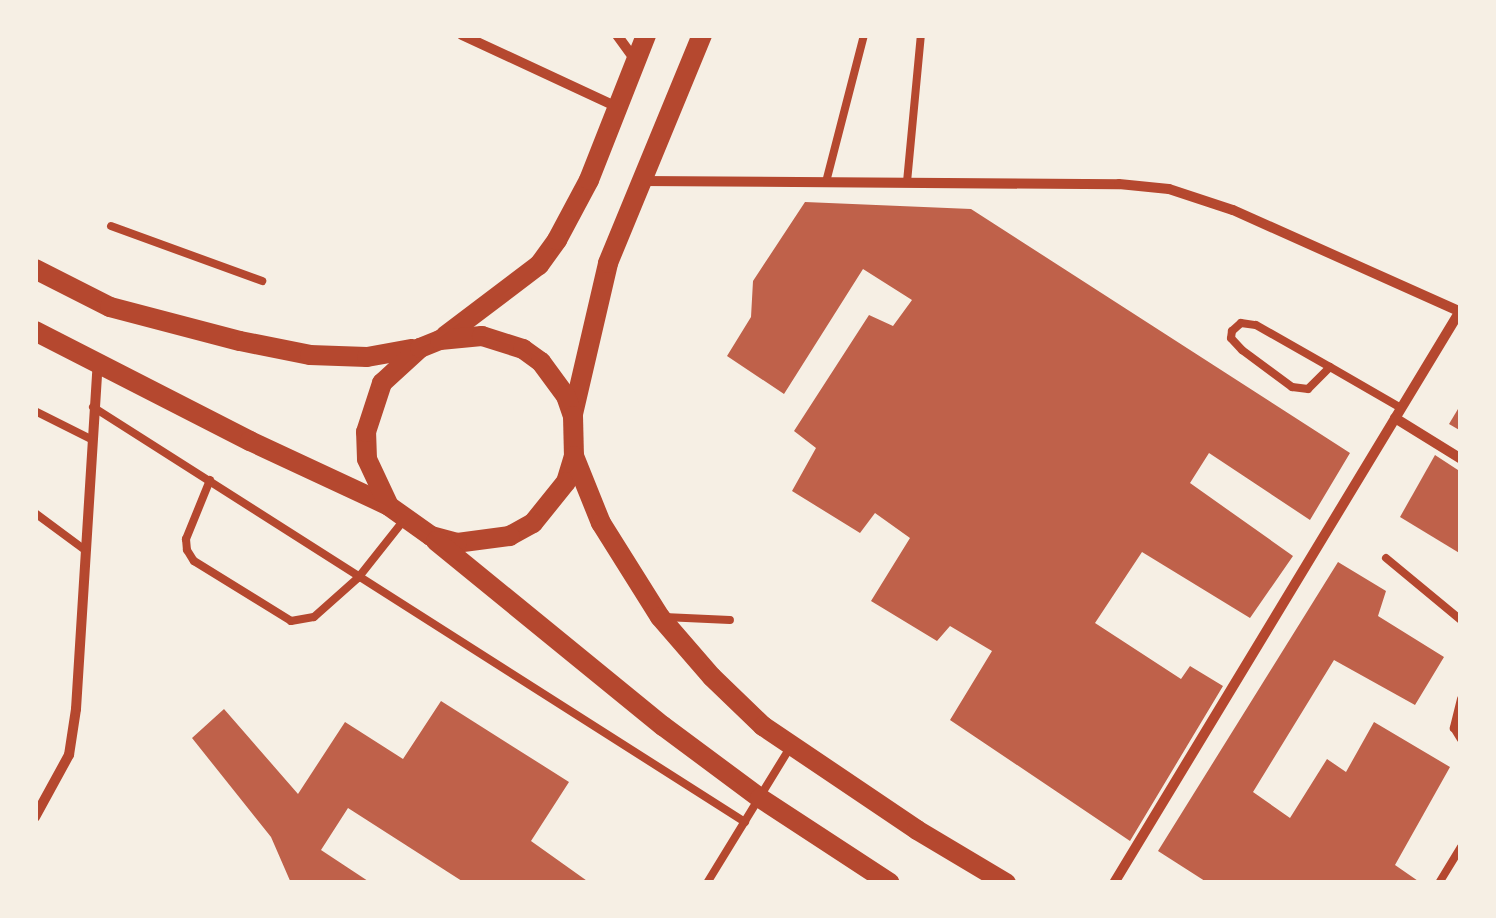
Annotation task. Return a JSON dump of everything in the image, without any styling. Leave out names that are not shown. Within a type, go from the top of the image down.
[{"type":"main road","points":[[397,513],[367,459],[370,407],[382,383],[538,265],[589,180],[646,35]]},
{"type":"main road","points":[[702,35],[608,263],[586,345],[573,416],[574,456],[601,522],[660,617],[763,726],[917,830],[1006,883]]},
{"type":"main road","points":[[35,270],[68,290],[110,307],[310,355],[367,357],[482,336],[523,349],[555,378],[573,416]]},
{"type":"main road","points":[[35,331],[397,513],[662,726],[760,798],[890,883]]},
{"type":"main road","points":[[430,536],[484,542],[521,530],[552,505],[574,456]]},
{"type":"street","points":[[462,35],[617,107]]},
{"type":"street","points":[[617,35],[636,60]]},
{"type":"street","points":[[641,181],[1118,184],[1169,189],[1233,210],[1460,311],[1114,883]]},
{"type":"street","points":[[35,817],[69,755],[98,364]]},
{"type":"street","points":[[1398,413],[1461,459]]},
{"type":"lane","points":[[826,182],[864,35]]},
{"type":"lane","points":[[906,182],[922,35]]},
{"type":"lane","points":[[111,226],[262,281]]},
{"type":"lane","points":[[1330,367],[1308,389],[1292,387],[1242,350],[1231,338],[1232,331],[1249,322],[1330,367],[1398,413]]},
{"type":"lane","points":[[93,407],[745,822]]},
{"type":"lane","points":[[35,412],[91,440]]},
{"type":"lane","points":[[210,480],[186,539],[194,561],[291,621],[314,616],[358,578],[397,513]]},
{"type":"lane","points":[[35,513],[85,550]]},
{"type":"lane","points":[[1386,558],[1461,620]]},
{"type":"lane","points":[[660,617],[730,620]]},
{"type":"lane","points":[[1461,699],[1454,728],[1461,739]]},
{"type":"lane","points":[[707,883],[792,744]]},
{"type":"lane","points":[[1439,883],[1461,847]]},
{"type":"building","points":[[805,202],[971,209],[1350,453],[1310,520],[1209,453],[1190,483],[1293,556],[1250,618],[1142,552],[1095,623],[1181,679],[1190,666],[1223,686],[1130,841],[950,720],[992,651],[950,626],[937,641],[871,601],[910,538],[875,513],[860,533],[792,491],[816,448],[794,431],[869,315],[893,326],[912,300],[863,269],[784,394],[727,356],[751,317],[753,281]]},
{"type":"building","points":[[1461,404],[1461,431],[1449,424]]},
{"type":"building","points":[[1435,455],[1461,472],[1461,554],[1400,517]]},
{"type":"building","points":[[1338,562],[1386,591],[1378,616],[1444,657],[1415,705],[1334,660],[1253,792],[1290,818],[1327,759],[1346,772],[1374,722],[1450,767],[1395,865],[1421,883],[1208,883],[1158,851]]},
{"type":"building","points":[[441,701],[569,782],[531,841],[590,883],[465,883],[348,808],[321,850],[371,883],[291,883],[271,837],[192,738],[224,709],[298,794],[345,722],[403,759]]}]
